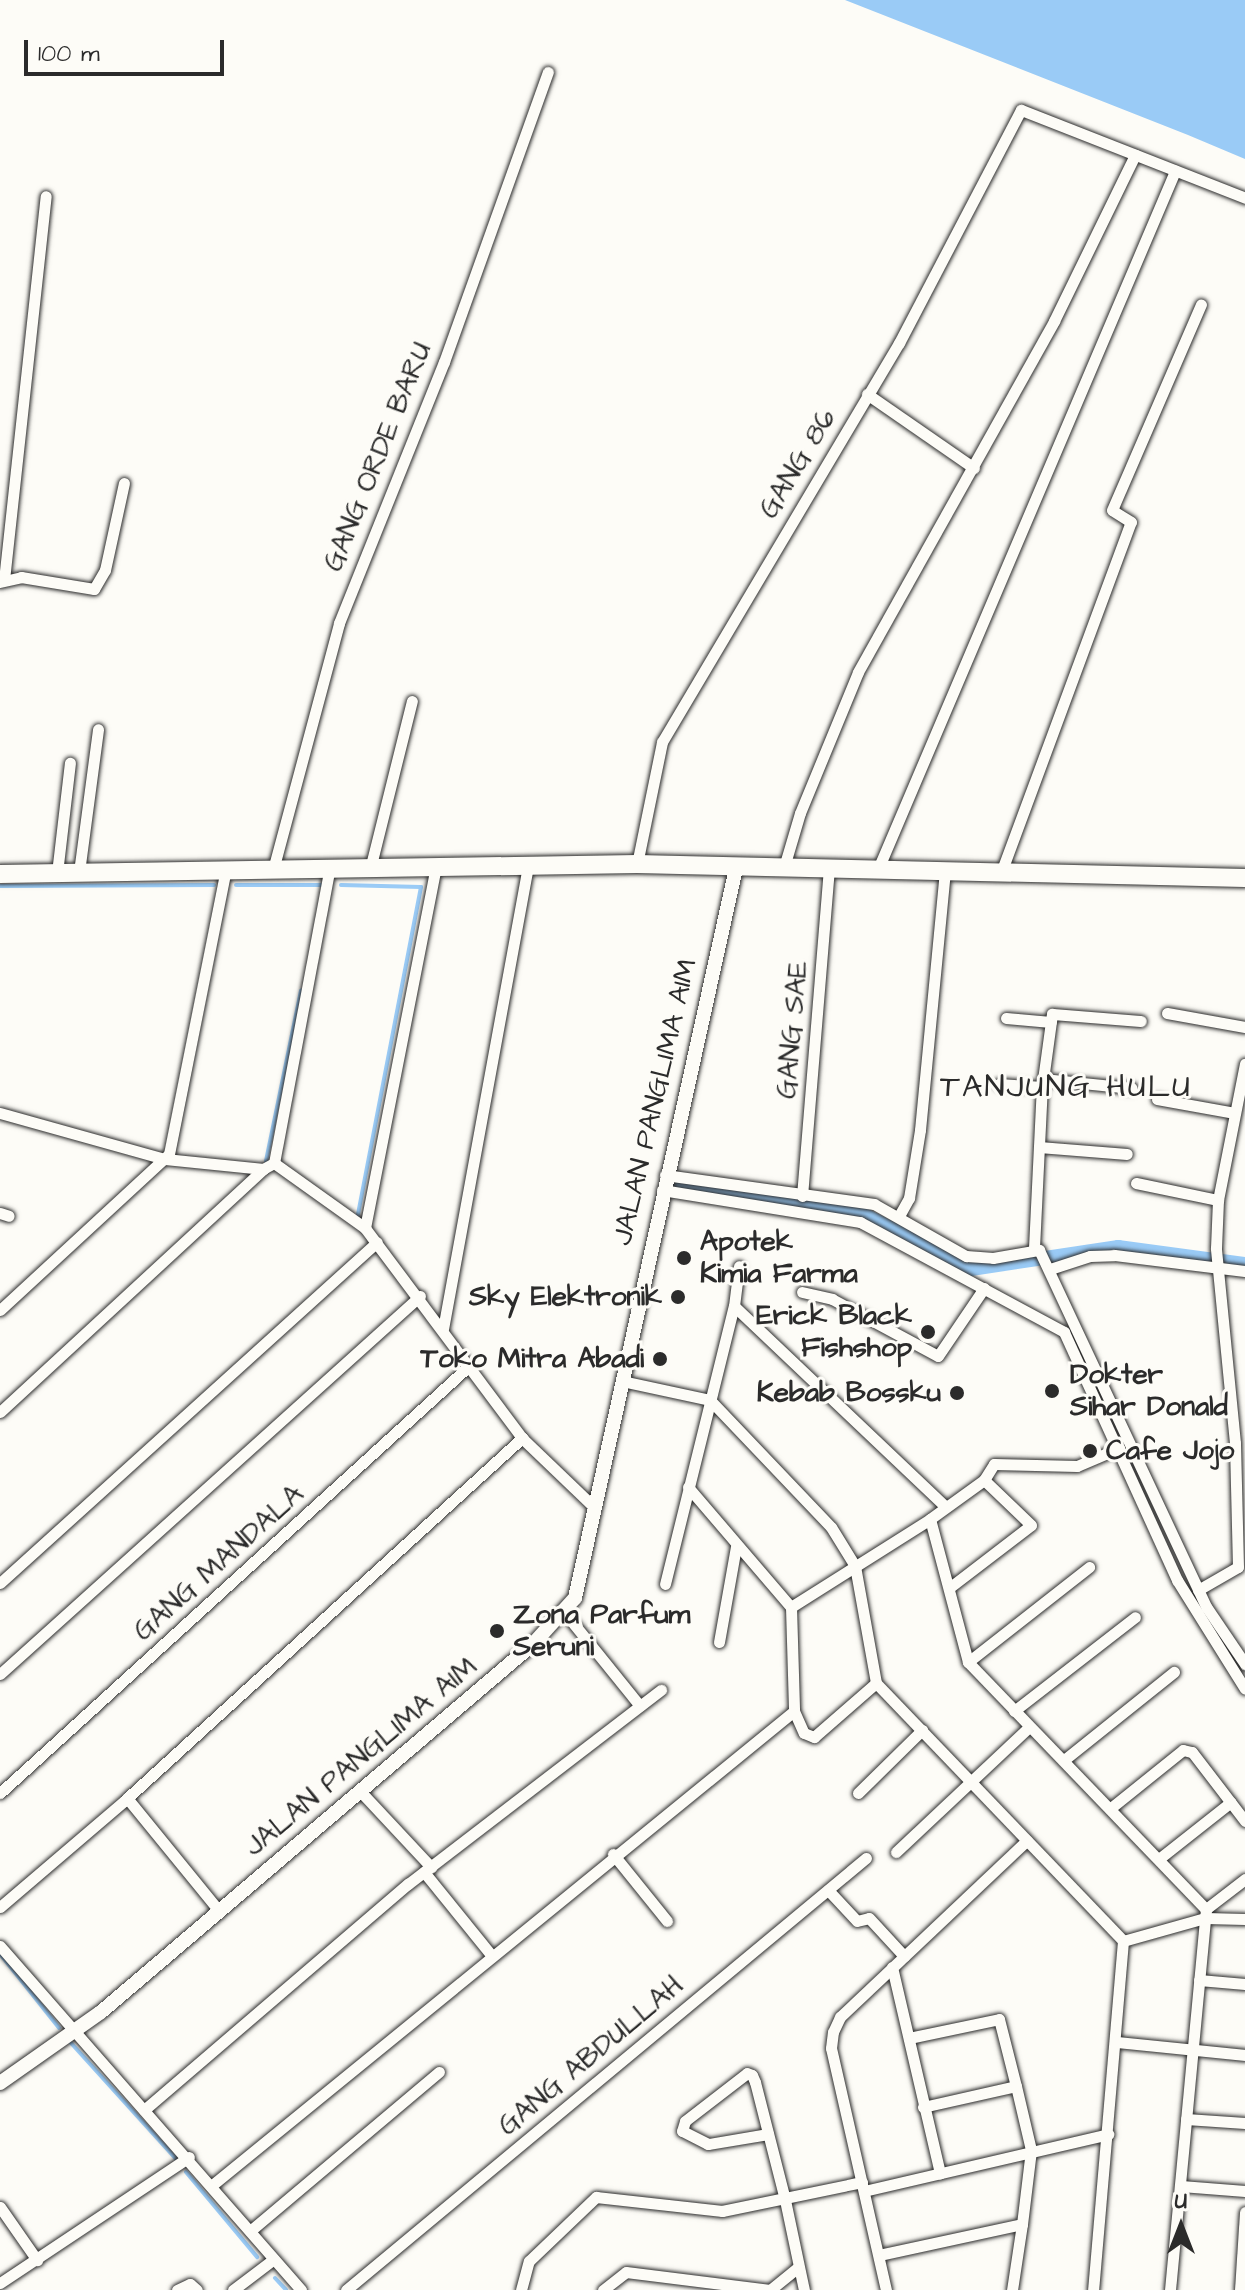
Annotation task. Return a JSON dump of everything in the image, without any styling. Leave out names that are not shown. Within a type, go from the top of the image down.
[{"type":"main road","points":[[0,874],[274,866],[528,866],[637,857],[736,868],[1002,870],[1245,878]]},
{"type":"street","name":"GANG ORDE BARU","points":[[274,866],[339,623],[444,362],[548,72]]},
{"type":"street","name":"GANG 86","points":[[637,857],[662,742],[867,394],[1021,110],[1135,155]]},
{"type":"street","points":[[784,867],[800,813],[858,672],[908,574],[974,468],[1077,278],[1135,155],[1245,198]]},
{"type":"street","points":[[878,869],[1175,171]]},
{"type":"street","points":[[46,196],[2,581],[49,580],[94,589],[105,570],[124,483]]},
{"type":"street","points":[[1002,870],[1131,522],[1112,510],[1201,304]]},
{"type":"street","points":[[867,394],[974,468]]},
{"type":"street","points":[[371,865],[412,701]]},
{"type":"street","points":[[79,872],[98,729]]},
{"type":"street","points":[[57,873],[70,763]]},
{"type":"street","points":[[0,1412],[269,1166],[330,866]]},
{"type":"street","points":[[365,1228],[436,866]]},
{"type":"street","points":[[443,1329],[528,866]]},
{"type":"street","name":"JALAN PANGLIMA AIM","points":[[0,2083],[76,2031],[361,1792],[565,1613],[575,1598],[663,1182],[736,868]]},
{"type":"street","points":[[0,1310],[165,1159],[188,1079],[226,869]]},
{"type":"street","name":"GANG SAE","points":[[802,1196],[829,869]]},
{"type":"street","points":[[899,1216],[909,1198],[920,1130],[945,869]]},
{"type":"street","points":[[1141,1021],[1058,1011],[1051,1022],[1042,1083],[1038,1250],[1076,1325],[1198,1590],[1245,1664]]},
{"type":"street","points":[[1167,1013],[1245,1027]]},
{"type":"street","points":[[1006,1018],[1051,1022]]},
{"type":"street","points":[[1198,1590],[1238,1567],[1235,1443],[1216,1248],[1218,1200],[1245,1064]]},
{"type":"street","points":[[999,1084],[1132,1088]]},
{"type":"street","points":[[1157,1099],[1235,1113]]},
{"type":"street","points":[[0,1113],[165,1159],[269,1166],[365,1228],[420,1296],[522,1438],[595,1508]]},
{"type":"street","points":[[1039,1147],[1127,1154]]},
{"type":"street","points":[[663,1182],[858,1201],[899,1216],[966,1256],[993,1258],[1038,1250]]},
{"type":"street","points":[[663,1182],[860,1222],[1064,1332],[1177,1580],[1245,1689]]},
{"type":"street","points":[[1136,1183],[1218,1200]]},
{"type":"street","points":[[0,1583],[377,1242]]},
{"type":"street","points":[[1049,1268],[1090,1256],[1114,1255],[1245,1271]]},
{"type":"street","points":[[665,1584],[734,1306],[739,1266]]},
{"type":"street","points":[[802,1292],[832,1299],[938,1356],[984,1288]]},
{"type":"street","points":[[0,1674],[420,1296]]},
{"type":"street","points":[[734,1306],[946,1507]]},
{"type":"street","points":[[1064,1332],[1076,1325]]},
{"type":"street","name":"GANG MANDALA","points":[[0,1793],[469,1366]]},
{"type":"street","points":[[622,1381],[710,1400],[831,1527],[855,1566],[876,1683],[1123,1941],[1117,2042],[1094,2288],[1080,2290]]},
{"type":"street","points":[[0,1907],[127,1798],[522,1438]]},
{"type":"street","points":[[791,1607],[930,1519],[984,1480],[994,1464],[1077,1466],[1119,1448]]},
{"type":"street","points":[[949,1588],[1031,1525],[984,1480]]},
{"type":"street","points":[[688,1487],[736,1547],[791,1607],[794,1711],[804,1733],[814,1737],[876,1683]]},
{"type":"street","points":[[930,1519],[968,1662],[1028,1728],[1112,1807],[1160,1858],[1205,1914],[1170,2290]]},
{"type":"street","points":[[719,1642],[736,1547]]},
{"type":"street","points":[[968,1662],[1089,1567]]},
{"type":"street","points":[[565,1613],[640,1706]]},
{"type":"street","points":[[1014,1711],[1135,1617]]},
{"type":"street","points":[[1064,1760],[1174,1672]]},
{"type":"street","points":[[144,2110],[427,1870],[661,1690]]},
{"type":"street","points":[[211,2186],[613,1854],[794,1711]]},
{"type":"street","points":[[896,1852],[1028,1728]]},
{"type":"street","points":[[858,1793],[922,1730]]},
{"type":"street","points":[[1112,1807],[1183,1750],[1192,1752],[1245,1821]]},
{"type":"street","points":[[361,1792],[427,1870],[492,1956]]},
{"type":"street","points":[[127,1798],[219,1911]]},
{"type":"street","points":[[1160,1858],[1231,1802]]},
{"type":"street","points":[[886,2290],[831,2039],[840,2017],[1027,1840]]},
{"type":"street","points":[[613,1854],[667,1921]]},
{"type":"street","name":"GANG ABDULLAH","points":[[346,2290],[866,1858]]},
{"type":"street","points":[[1123,1941],[1205,1914],[1245,1879]]},
{"type":"street","points":[[828,1890],[857,1921],[869,1918],[904,1956]]},
{"type":"street","points":[[1205,1914],[1245,1919]]},
{"type":"street","points":[[0,1946],[189,2157],[301,2290]]},
{"type":"street","points":[[892,1967],[940,2173]]},
{"type":"street","points":[[1199,1980],[1245,1984]]},
{"type":"street","points":[[909,2038],[999,2019],[1031,2150],[1012,2290]]},
{"type":"street","points":[[1117,2042],[1245,2055]]},
{"type":"street","points":[[250,2231],[439,2072]]},
{"type":"street","points":[[768,2134],[708,2144],[682,2131],[685,2121],[750,2073],[768,2134],[785,2200],[804,2290]]},
{"type":"street","points":[[923,2107],[1016,2086]]},
{"type":"street","points":[[1186,2119],[1245,2123]]},
{"type":"street","points":[[521,2290],[529,2261],[596,2197],[712,2211],[940,2173],[1108,2134]]},
{"type":"street","points":[[0,2283],[189,2157]]},
{"type":"street","points":[[1181,2186],[1245,2191]]},
{"type":"street","points":[[0,2207],[37,2260]]},
{"type":"street","points":[[1240,2290],[1245,2212]]},
{"type":"street","points":[[879,2255],[1022,2224]]},
{"type":"street","points":[[233,2290],[274,2259]]},
{"type":"street","points":[[603,2290],[626,2272],[770,2290],[798,2267]]},
{"type":"street","points":[[670,2290],[680,2280]]},
{"type":"street","points":[[177,2290],[190,2284],[197,2290]]},
{"type":"water","points":[[845,0],[1245,0],[1245,159],[1188,135]]},
{"type":"waterway","points":[[0,886],[214,885]]},
{"type":"waterway","points":[[236,885],[324,885]]},
{"type":"waterway","points":[[341,885],[421,887],[357,1218]]},
{"type":"waterway","points":[[266,1161],[301,991]]},
{"type":"waterway","points":[[679,1187],[865,1215],[971,1269],[1118,1247],[1245,1264]]},
{"type":"waterway","points":[[1,1955],[59,2028]]},
{"type":"waterway","points":[[71,2043],[177,2160]]},
{"type":"waterway","points":[[186,2172],[257,2257]]},
{"type":"waterway","points":[[275,2278],[286,2290]]},
{"type":"place","name":"Apotek Kimia Farma","points":[[684,1258]]},
{"type":"place","name":"Sky Elektronik","points":[[678,1297]]},
{"type":"place","name":"Erick Black Fishshop","points":[[928,1332]]},
{"type":"place","name":"Toko Mitra Abadi","points":[[660,1359]]},
{"type":"place","name":"Dokter Sihar Donald","points":[[1052,1391]]},
{"type":"place","name":"Kebab Bossku","points":[[957,1393]]},
{"type":"place","name":"Cafe Jojo","points":[[1090,1451]]},
{"type":"place","name":"Zona Parfum Seruni","points":[[497,1631]]},
{"type":"district","name":"TANJUNG HULU","points":[[1066,1087]]}]
